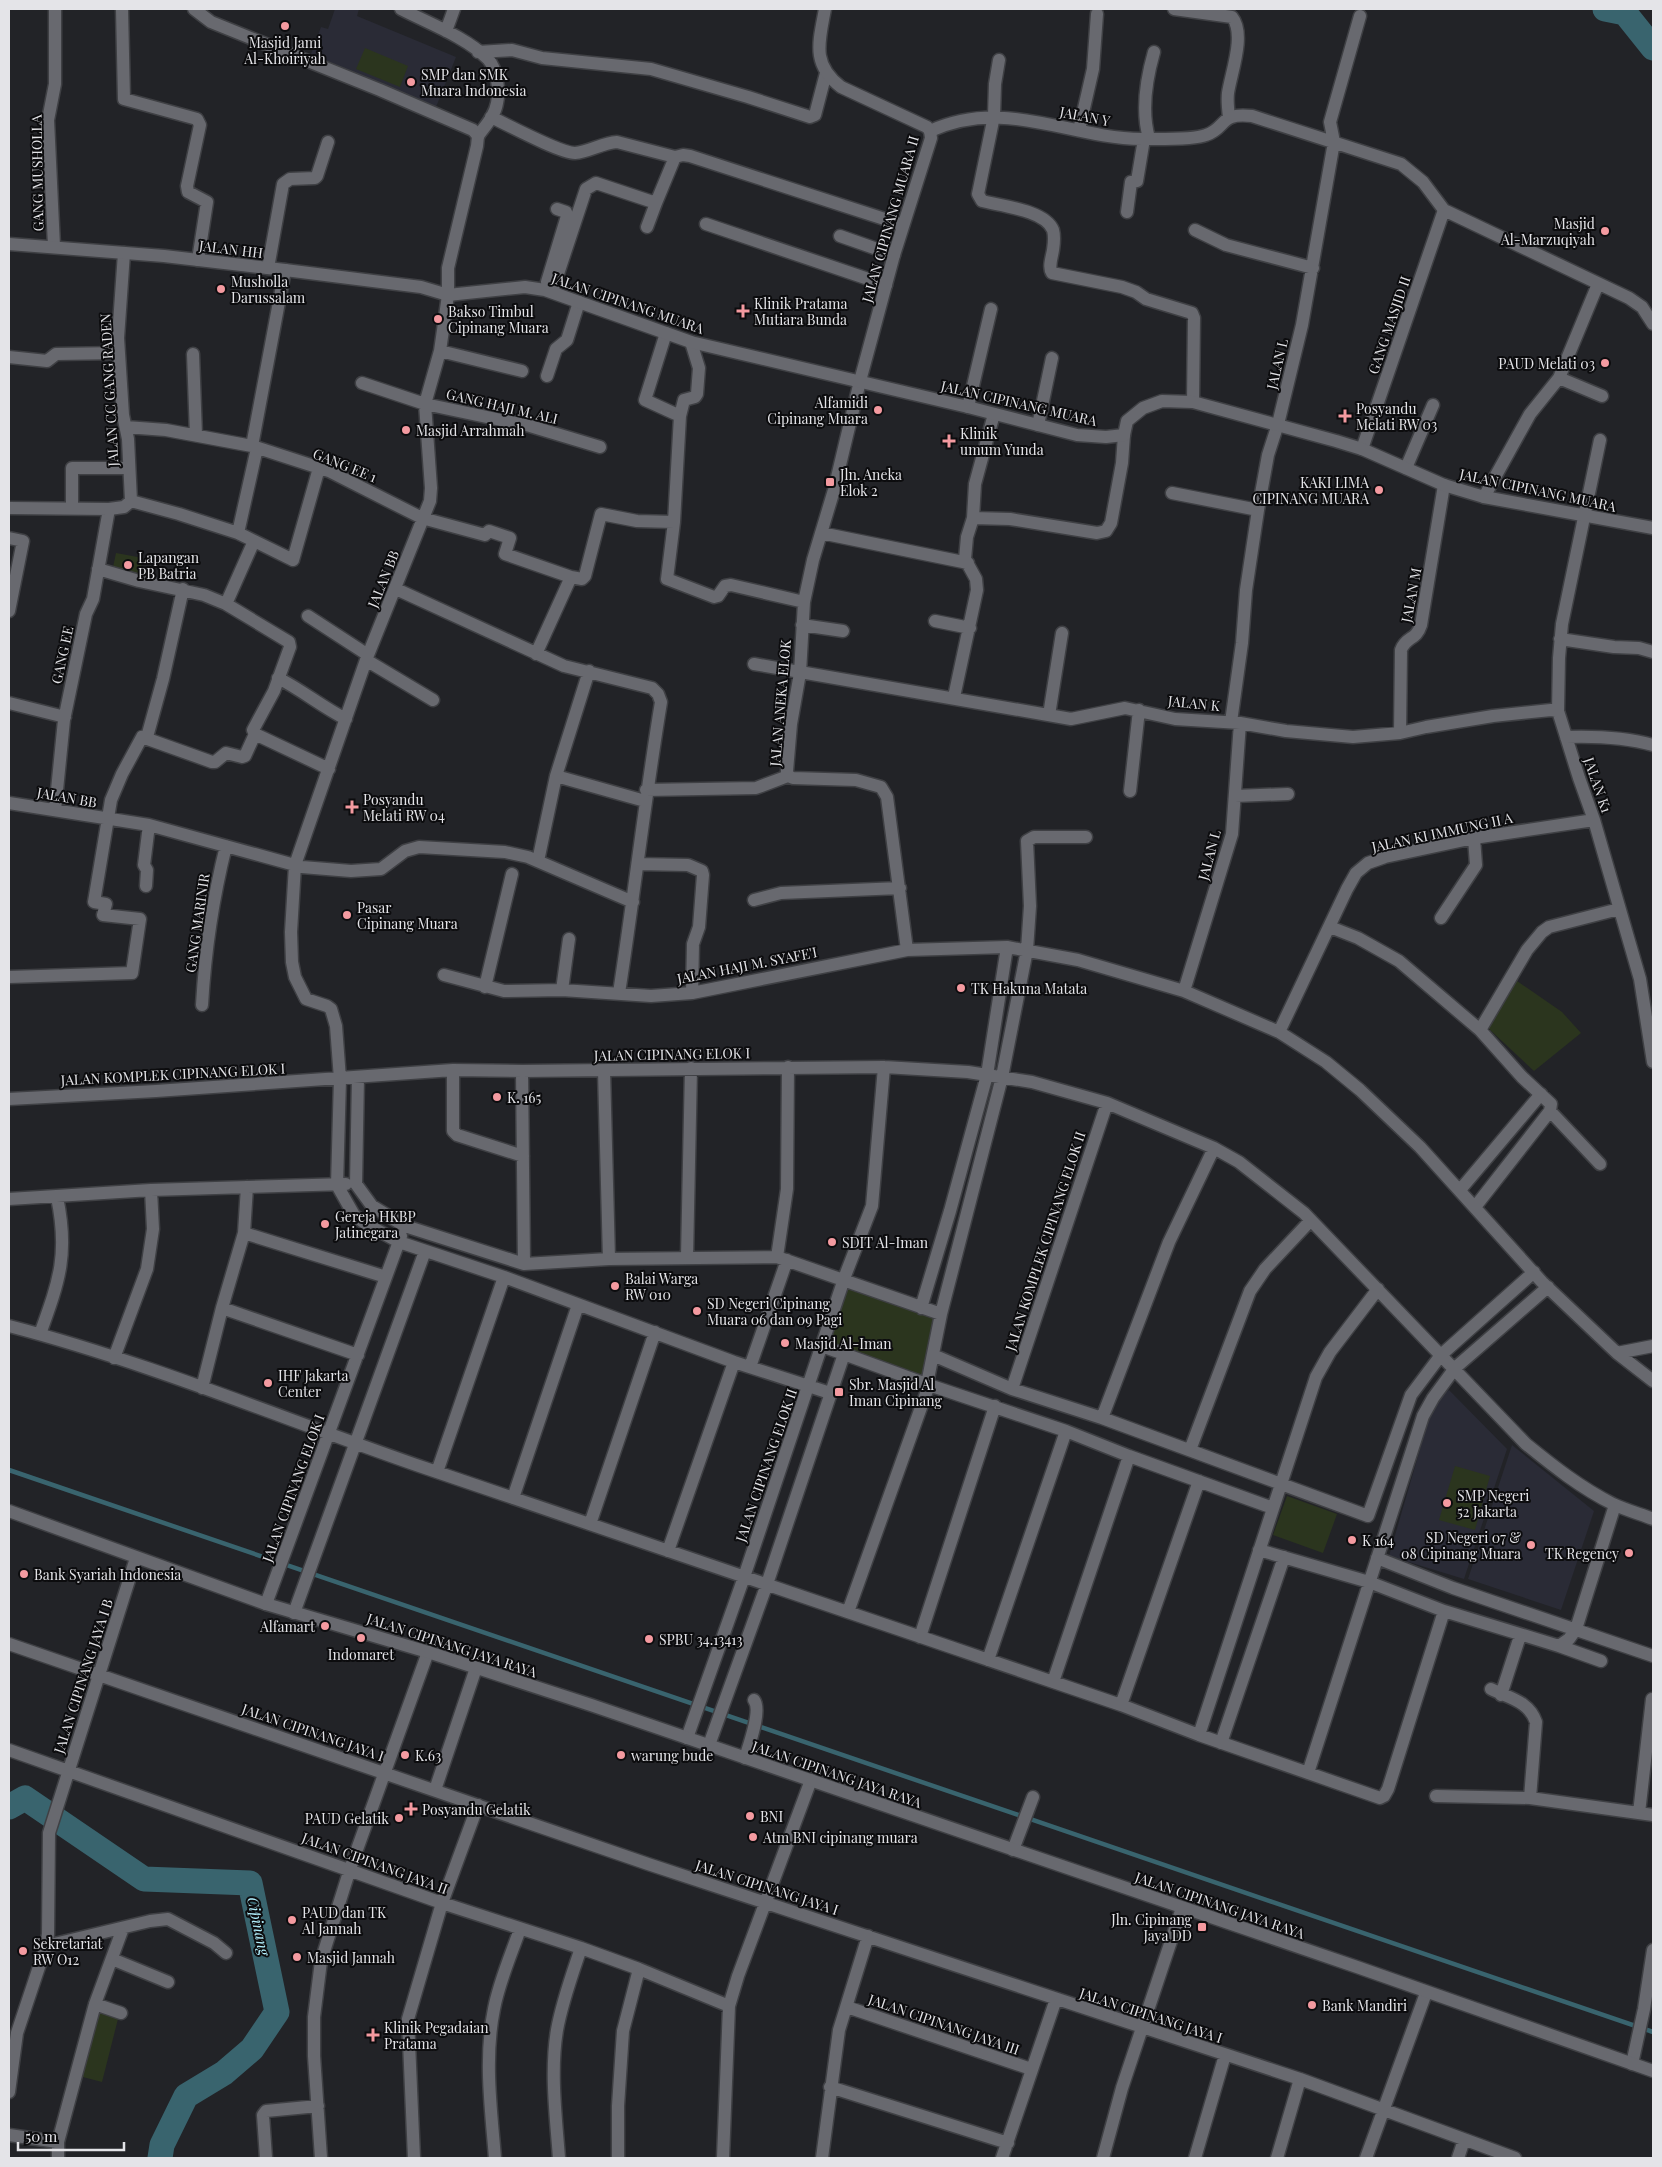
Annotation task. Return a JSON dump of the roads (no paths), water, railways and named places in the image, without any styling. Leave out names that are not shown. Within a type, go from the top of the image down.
[{"type":"street","name":"GANG MUSHOLLA","points":[[54,246],[48,120],[55,84],[55,9]]},
{"type":"street","points":[[122,9],[124,99],[197,119],[199,122],[187,186],[188,192],[207,202],[198,260]]},
{"type":"street","points":[[194,9],[212,22],[446,117],[473,130],[478,136],[491,117],[497,105],[499,94],[497,79],[489,60],[446,30],[401,9]]},
{"type":"street","points":[[446,30],[454,9]]},
{"type":"street","points":[[478,52],[512,50],[547,58],[651,69],[810,117],[815,115],[826,73],[818,55],[825,9]]},
{"type":"street","points":[[1174,9],[1232,17],[1235,22],[1238,36],[1228,96],[1228,117],[1252,116],[1401,164],[1423,182],[1444,210],[1629,298],[1642,307],[1653,324]]},
{"type":"street","points":[[1079,130],[1093,69],[1097,14]]},
{"type":"street","name":"JALAN L","points":[[1184,991],[1228,850],[1235,796],[1235,722],[1246,590],[1258,510],[1268,455],[1278,424],[1313,268],[1334,142],[1330,122],[1360,16]]},
{"type":"street","points":[[1127,212],[1131,182],[1138,181],[1146,138],[1144,120],[1149,70],[1154,52]]},
{"type":"street","points":[[999,60],[995,84],[994,116],[978,194],[979,198],[982,201],[1030,213],[1047,221],[1053,229],[1055,238],[1050,270],[1052,273],[1122,287],[1136,292],[1146,300],[1192,313],[1194,318],[1193,402]]},
{"type":"street","name":"JALAN CIPINANG MUARA II","points":[[826,73],[841,88],[927,127],[931,138],[903,225],[860,381]]},
{"type":"street","name":"JALAN Y","points":[[930,131],[945,125],[994,116],[1021,118],[1102,136],[1197,138],[1209,135],[1228,117]]},
{"type":"street","points":[[491,117],[564,151],[581,152],[608,142],[617,142],[675,157],[690,156],[903,225]]},
{"type":"street","name":"JALAN BB","points":[[340,1079],[336,1026],[330,1009],[327,1006],[306,999],[295,977],[292,962],[291,932],[295,865],[367,658],[430,501],[432,488],[425,404],[440,352],[448,295],[448,268],[478,136]]},
{"type":"street","points":[[268,268],[283,184],[290,179],[317,176],[328,142]]},
{"type":"street","points":[[647,227],[675,157]]},
{"type":"street","points":[[548,291],[586,189],[596,184],[656,203]]},
{"type":"street","points":[[548,291],[567,216],[566,212],[556,209]]},
{"type":"street","name":"GANG MASJID II","points":[[1362,449],[1444,210]]},
{"type":"street","points":[[706,224],[886,285]]},
{"type":"street","points":[[1196,230],[1226,245],[1313,268]]},
{"type":"street","points":[[840,236],[894,256]]},
{"type":"street","name":"JALAN HH","points":[[9,244],[54,246],[286,270],[421,287],[448,295]]},
{"type":"street","name":"JALAN CC GANG RADEN","points":[[124,253],[120,295],[120,353],[123,415],[126,428],[131,501]]},
{"type":"street","points":[[238,533],[286,270]]},
{"type":"street","points":[[1484,497],[1530,414],[1560,378],[1598,284]]},
{"type":"street","name":"JALAN CIPINANG MUARA","points":[[448,295],[525,287],[548,291],[691,342],[968,407],[1077,435],[1106,437],[1124,435],[1127,421],[1144,408],[1162,401],[1193,402],[1278,424],[1362,449],[1444,485],[1484,497],[1653,528]]},
{"type":"street","points":[[548,376],[556,350],[568,338],[579,302]]},
{"type":"street","points":[[968,407],[991,309]]},
{"type":"street","points":[[666,333],[645,400],[680,416]]},
{"type":"street","points":[[691,342],[699,368],[697,394],[696,397],[684,400],[680,416],[674,522],[667,575],[669,581],[714,597],[718,596],[726,586],[731,586],[804,602]]},
{"type":"street","points":[[440,352],[522,371]]},
{"type":"street","points":[[9,356],[47,361],[56,354],[120,353]]},
{"type":"street","points":[[193,354],[196,435]]},
{"type":"street","points":[[1038,425],[1052,358]]},
{"type":"street","points":[[1560,378],[1602,396]]},
{"type":"street","name":"JALAN ANEKA ELOK","points":[[860,381],[834,490],[804,602],[800,673],[791,724],[787,771],[788,776],[793,778],[856,780],[881,788],[886,798],[900,888],[907,950]]},
{"type":"street","name":"GANG HAJI M. ALI","points":[[362,383],[425,404],[530,426],[600,447]]},
{"type":"street","points":[[1406,468],[1433,405]]},
{"type":"street","points":[[954,697],[977,590],[976,579],[966,559],[967,537],[973,518],[975,484],[994,414]]},
{"type":"street","name":"GANG EE 1","points":[[126,428],[166,430],[255,447],[319,468],[377,494],[422,518],[485,535],[489,530],[510,538],[505,554],[572,578]]},
{"type":"street","points":[[973,518],[1010,519],[1097,533],[1106,531],[1111,523],[1122,463],[1124,435]]},
{"type":"street","name":"JALAN K1","points":[[1600,440],[1560,639],[1558,711],[1594,820],[1640,979],[1653,1062]]},
{"type":"street","points":[[72,508],[72,468],[129,468]]},
{"type":"street","points":[[9,508],[109,509],[124,507],[131,501],[238,533],[293,560],[319,468]]},
{"type":"street","name":"JALAN M","points":[[1400,734],[1401,650],[1404,644],[1417,636],[1421,625],[1444,485]]},
{"type":"street","points":[[1172,493],[1258,510]]},
{"type":"street","name":"GANG EE","points":[[55,810],[65,717],[86,614],[93,599],[109,509]]},
{"type":"street","points":[[536,654],[572,578],[582,579],[585,576],[601,514],[637,521],[674,522]]},
{"type":"street","points":[[821,533],[968,563]]},
{"type":"street","points":[[9,538],[23,541],[9,611]]},
{"type":"street","points":[[226,604],[254,541]]},
{"type":"street","points":[[9,977],[132,973],[140,919],[103,915],[106,904],[94,902],[111,800],[122,774],[142,737],[215,762],[226,753],[245,756],[255,734],[253,730],[274,691],[290,647],[289,642],[226,604],[183,589],[139,581],[98,569]]},
{"type":"street","points":[[147,738],[163,679],[183,589]]},
{"type":"street","points":[[396,589],[564,666],[652,688],[658,694],[661,702],[646,795],[633,902],[619,993]]},
{"type":"street","points":[[308,616],[367,658],[433,700]]},
{"type":"street","points":[[935,621],[970,628]]},
{"type":"street","points":[[802,625],[843,631]]},
{"type":"street","points":[[1049,715],[1062,633]]},
{"type":"street","points":[[1560,639],[1614,647],[1638,648],[1653,652]]},
{"type":"street","name":"JALAN K","points":[[754,664],[1076,719],[1125,708],[1175,719],[1235,722],[1286,731],[1353,737],[1400,734],[1426,727],[1493,716],[1551,710],[1558,711]]},
{"type":"street","points":[[538,861],[556,776],[589,671]]},
{"type":"street","points":[[278,678],[297,687],[332,712],[346,719]]},
{"type":"street","points":[[9,703],[65,717]]},
{"type":"street","points":[[1130,791],[1139,710]]},
{"type":"street","points":[[255,734],[329,769]]},
{"type":"street","points":[[1566,737],[1605,737],[1653,745]]},
{"type":"street","points":[[556,776],[646,795],[756,788],[788,776]]},
{"type":"street","points":[[1235,796],[1288,794]]},
{"type":"street","name":"JALAN BB","points":[[9,803],[149,825],[295,865]]},
{"type":"street","name":"JALAN KI IMMUNG II A","points":[[1279,1032],[1347,888],[1356,873],[1368,863],[1392,855],[1474,838],[1594,820]]},
{"type":"street","points":[[146,886],[147,871],[144,865],[149,825]]},
{"type":"street","points":[[848,1612],[928,1384],[941,1314],[1002,1077],[1027,950],[1030,906],[1027,841],[1034,837],[1086,837]]},
{"type":"street","points":[[1441,918],[1476,865],[1474,838]]},
{"type":"street","name":"GANG MARINIR","points":[[202,1005],[213,905],[226,846]]},
{"type":"street","points":[[295,865],[351,871],[381,868],[405,851],[420,847],[505,852],[528,857],[633,902]]},
{"type":"street","points":[[638,864],[688,865],[702,871],[699,927],[693,944],[692,993]]},
{"type":"street","points":[[485,987],[512,874]]},
{"type":"street","points":[[754,900],[781,893],[900,888]]},
{"type":"street","points":[[1480,1030],[1527,950],[1542,932],[1549,927],[1619,910]]},
{"type":"street","points":[[1330,927],[1358,938],[1399,961],[1480,1030],[1522,1077],[1551,1104],[1550,1111],[1475,1207]]},
{"type":"street","points":[[562,990],[569,939]]},
{"type":"street","points":[[921,1308],[987,1075],[1007,947]]},
{"type":"street","points":[[907,950],[1007,947],[1078,960],[1184,991],[1279,1032],[1326,1062],[1360,1090],[1420,1146],[1548,1287],[1616,1353],[1653,1381]]},
{"type":"street","name":"JALAN HAJI M. SYAFE'I","points":[[444,975],[504,991],[562,990],[651,996],[692,993],[907,950]]},
{"type":"street","points":[[844,1279],[872,1206],[884,1067]]},
{"type":"street","name":"JALAN CIPINANG ELOK I","points":[[340,1079],[452,1070],[604,1071],[691,1068],[884,1067],[987,1075]]},
{"type":"street","points":[[687,1257],[691,1068]]},
{"type":"street","points":[[750,1367],[782,1259],[787,1189],[788,1068]]},
{"type":"street","points":[[452,1070],[453,1131],[457,1135],[523,1156]]},
{"type":"street","points":[[522,1071],[524,1264]]},
{"type":"street","points":[[604,1071],[609,1259]]},
{"type":"street","points":[[987,1075],[1032,1082],[1107,1103],[1214,1148],[1239,1162],[1311,1220],[1455,1368],[1483,1401],[1532,1449],[1550,1464],[1596,1495],[1615,1505],[1653,1519]]},
{"type":"street","points":[[358,1077],[356,1184],[372,1206],[405,1226],[524,1264],[687,1257],[782,1259],[941,1314]]},
{"type":"street","points":[[340,1079],[337,1185],[354,1215],[399,1242],[425,1252],[504,1277],[734,1362],[830,1393]]},
{"type":"street","name":"JALAN KOMPLEK CIPINANG ELOK I","points":[[9,1098],[340,1079]]},
{"type":"street","points":[[1460,1190],[1541,1094]]},
{"type":"street","name":"JALAN KOMPLEK CIPINANG ELOK II","points":[[1012,1389],[1107,1103]]},
{"type":"street","points":[[1550,1111],[1600,1164]]},
{"type":"street","points":[[1102,1418],[1169,1242],[1214,1148]]},
{"type":"street","points":[[9,1199],[151,1190],[356,1184]]},
{"type":"street","points":[[202,1388],[222,1308],[244,1233],[247,1187]]},
{"type":"street","points":[[114,1358],[147,1269],[153,1228],[151,1190]]},
{"type":"street","points":[[40,1334],[56,1288],[62,1261],[62,1230],[57,1197]]},
{"type":"street","points":[[1190,1450],[1250,1291],[1265,1269],[1311,1220]]},
{"type":"street","name":"JALAN CIPINANG ELOK I","points":[[266,1604],[405,1226]]},
{"type":"street","points":[[244,1233],[386,1277]]},
{"type":"street","points":[[294,1612],[425,1252]]},
{"type":"street","points":[[1368,1516],[1411,1395],[1441,1355],[1534,1272]]},
{"type":"street","points":[[437,1472],[504,1277]]},
{"type":"street","name":"JALAN CIPINANG ELOK II","points":[[688,1734],[744,1577],[844,1279]]},
{"type":"street","points":[[1308,1773],[1423,1416],[1433,1398],[1455,1368],[1548,1287]]},
{"type":"street","points":[[1200,1735],[1316,1378],[1330,1352],[1378,1289]]},
{"type":"street","points":[[513,1498],[578,1305]]},
{"type":"street","points":[[222,1308],[358,1355]]},
{"type":"street","points":[[9,1326],[40,1334],[202,1388],[437,1472],[1121,1705],[1221,1743],[1380,1798],[1384,1796],[1444,1611]]},
{"type":"street","points":[[590,1524],[655,1332]]},
{"type":"street","points":[[822,1346],[1066,1431],[1273,1508]]},
{"type":"street","points":[[1616,1353],[1653,1346]]},
{"type":"street","points":[[710,1743],[767,1584],[844,1354]]},
{"type":"street","points":[[933,1355],[1012,1389],[1102,1418],[1368,1516],[1387,1525]]},
{"type":"street","points":[[668,1551],[734,1362]]},
{"type":"street","points":[[920,1636],[995,1406]]},
{"type":"street","points":[[988,1660],[1066,1431]]},
{"type":"street","points":[[1053,1682],[1129,1456]]},
{"type":"street","points":[[1121,1705],[1199,1481]]},
{"type":"street","points":[[1559,1646],[1569,1639],[1576,1629],[1615,1505]]},
{"type":"street","name":"JALAN CIPINANG JAYA RAYA","points":[[9,1511],[266,1604],[428,1652],[688,1734],[745,1758],[1653,2071]]},
{"type":"street","points":[[1259,1550],[1369,1582],[1444,1611],[1520,1636],[1559,1646],[1601,1661]]},
{"type":"street","points":[[1221,1743],[1284,1557]]},
{"type":"street","name":"JALAN CIPINANG JAYA I B","points":[[9,2092],[13,2032],[46,1946],[48,1934],[49,1833],[136,1558]]},
{"type":"street","points":[[1377,1558],[1452,1588],[1653,1656]]},
{"type":"street","points":[[1520,1636],[1496,1692],[1527,1706],[1533,1713],[1536,1722],[1530,1798]]},
{"type":"street","name":"JALAN CIPINANG JAYA I","points":[[9,1644],[765,1903],[1300,2079],[1515,2158]]},
{"type":"street","points":[[322,2158],[314,2046],[317,1980],[321,1961],[350,1869],[428,1652]]},
{"type":"street","points":[[435,1790],[476,1668]]},
{"type":"street","points":[[1639,1813],[1652,1699]]},
{"type":"street","points":[[745,1758],[755,1721],[757,1706],[754,1700]]},
{"type":"street","name":"JALAN CIPINANG JAYA II","points":[[9,1750],[442,1903],[580,1948],[639,1969],[729,2006]]},
{"type":"street","points":[[723,2158],[729,2006],[811,1780]]},
{"type":"street","points":[[1436,1796],[1530,1798],[1653,1815]]},
{"type":"street","points":[[1012,1850],[1033,1797]]},
{"type":"street","points":[[414,2158],[408,2019],[442,1903],[478,1805]]},
{"type":"street","points":[[1103,2158],[1122,2088],[1182,1908]]},
{"type":"street","points":[[46,1946],[150,1921],[168,1919],[214,1943],[226,1953]]},
{"type":"street","points":[[58,2158],[58,2142],[95,2004],[123,1928]]},
{"type":"street","points":[[495,2158],[490,2096],[489,2039],[494,2008],[520,1929]]},
{"type":"street","points":[[822,2158],[839,2030],[868,1936]]},
{"type":"street","points":[[558,2158],[554,2059],[564,1999],[580,1948]]},
{"type":"street","points":[[1632,2064],[1644,2009],[1653,1950]]},
{"type":"street","points":[[112,1959],[168,1982]]},
{"type":"street","points":[[618,2158],[618,2106],[623,2031],[639,1969]]},
{"type":"street","points":[[1366,2158],[1426,1993]]},
{"type":"street","points":[[1002,2158],[1056,1999]]},
{"type":"street","points":[[95,2004],[121,2013]]},
{"type":"street","name":"JALAN CIPINANG JAYA III","points":[[846,2007],[1031,2069]]},
{"type":"street","points":[[1195,2158],[1225,2055]]},
{"type":"street","points":[[1277,2158],[1300,2079]]},
{"type":"street","points":[[830,2087],[1008,2143]]},
{"type":"street","points":[[266,2158],[263,2115],[266,2111],[318,2106]]},
{"type":"street","points":[[9,2135],[58,2142]]},
{"type":"street","points":[[1458,2158],[1464,2140]]},
{"type":"waterway","points":[[1605,9],[1625,13],[1653,48]]},
{"type":"waterway","points":[[9,1470],[1653,2032]]},
{"type":"waterway","name":"Cipinang","points":[[9,1807],[25,1798],[144,1879],[250,1883],[277,2012],[252,2049],[224,2073],[186,2096],[162,2145],[160,2158]]},
{"type":"place","name":"Masjid Jami Al-Khoiriyah","points":[[285,26]]},
{"type":"place","name":"SMP dan SMK Muara Indonesia","points":[[411,82]]},
{"type":"place","name":"Masjid Al-Marzuqiyah","points":[[1605,231]]},
{"type":"place","name":"Musholla Darussalam","points":[[221,289]]},
{"type":"place","name":"Klinik Pratama Mutiara Bunda","points":[[743,311]]},
{"type":"place","name":"Bakso Timbul Cipinang Muara","points":[[438,319]]},
{"type":"place","name":"PAUD Melati 03","points":[[1605,363]]},
{"type":"place","name":"Alfamidi Cipinang Muara","points":[[878,410]]},
{"type":"place","name":"Posyandu Melati RW 03","points":[[1345,416]]},
{"type":"place","name":"Masjid Arrahmah","points":[[406,430]]},
{"type":"place","name":"Klinik umum Yunda","points":[[949,441]]},
{"type":"place","name":"Jln. Aneka Elok 2","points":[[830,482]]},
{"type":"place","name":"KAKI LIMA CIPINANG MUARA","points":[[1379,490]]},
{"type":"place","name":"Lapangan PB Batria","points":[[128,565]]},
{"type":"place","name":"Posyandu Melati RW 04","points":[[352,807]]},
{"type":"place","name":"Pasar Cipinang Muara","points":[[347,915]]},
{"type":"place","name":"TK Hakuna Matata","points":[[961,988]]},
{"type":"place","name":"K. 165","points":[[497,1097]]},
{"type":"place","name":"Gereja HKBP Jatinegara","points":[[325,1224]]},
{"type":"place","name":"SDIT Al-Iman","points":[[832,1242]]},
{"type":"place","name":"Balai Warga RW 010","points":[[615,1286]]},
{"type":"place","name":"SD Negeri Cipinang Muara 06 dan 09 Pagi","points":[[697,1311]]},
{"type":"place","name":"Masjid Al-Iman","points":[[785,1343]]},
{"type":"place","name":"IHF Jakarta Center","points":[[268,1383]]},
{"type":"place","name":"Sbr. Masjid Al Iman Cipinang","points":[[839,1392]]},
{"type":"place","name":"SMP Negeri 52 Jakarta","points":[[1447,1503]]},
{"type":"place","name":"K 164","points":[[1352,1540]]},
{"type":"place","name":"SD Negeri 07 & 08 Cipinang Muara","points":[[1531,1545]]},
{"type":"place","name":"TK Regency","points":[[1629,1553]]},
{"type":"place","name":"Bank Syariah Indonesia","points":[[24,1574]]},
{"type":"place","name":"Alfamart","points":[[325,1626]]},
{"type":"place","name":"Indomaret","points":[[361,1638]]},
{"type":"place","name":"SPBU 34.13413","points":[[649,1639]]},
{"type":"place","name":"K.63","points":[[405,1755]]},
{"type":"place","name":"warung bude","points":[[621,1755]]},
{"type":"place","name":"Posyandu Gelatik","points":[[411,1809]]},
{"type":"place","name":"BNI","points":[[750,1816]]},
{"type":"place","name":"PAUD Gelatik","points":[[399,1818]]},
{"type":"place","name":"Atm BNI cipinang muara","points":[[753,1837]]},
{"type":"place","name":"PAUD dan TK Al Jannah","points":[[292,1920]]},
{"type":"place","name":"Jln. Cipinang Jaya DD","points":[[1202,1927]]},
{"type":"place","name":"Sekretariat RW O12","points":[[23,1951]]},
{"type":"place","name":"Masjid Jannah","points":[[297,1957]]},
{"type":"place","name":"Bank Mandiri","points":[[1312,2005]]},
{"type":"place","name":"Klinik Pegadaian Pratama","points":[[373,2035]]}]
